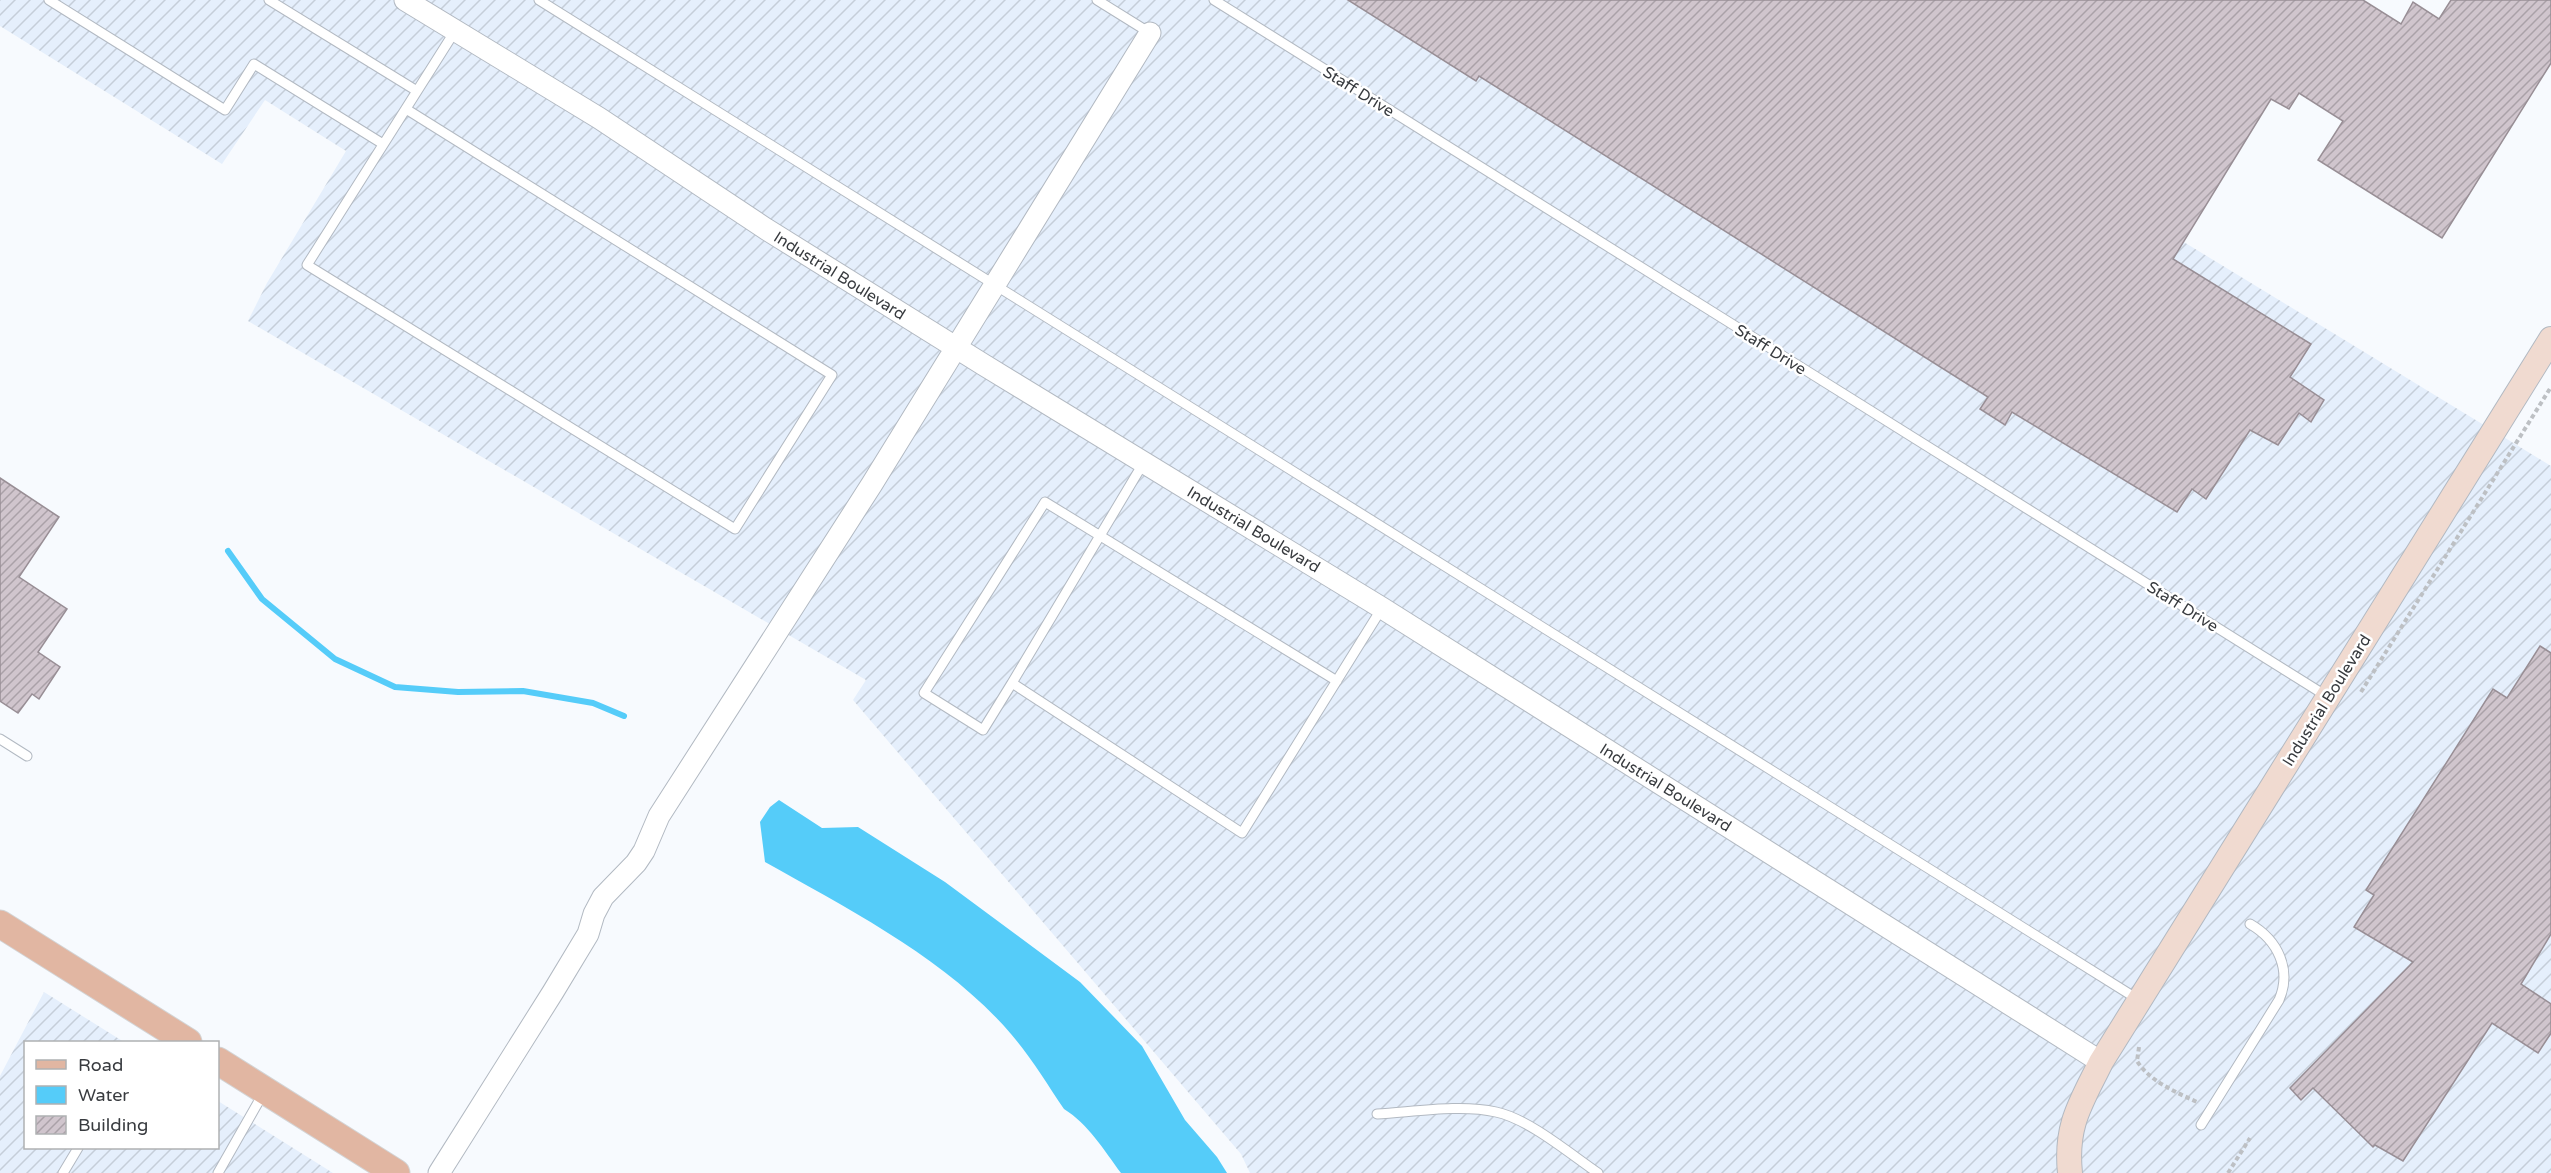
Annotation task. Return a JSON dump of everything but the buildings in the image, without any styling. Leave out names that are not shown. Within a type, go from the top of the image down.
[{"type":"main road","name":"Industrial Boulevard","points":[[2070,1173],[2068,1151],[2071,1127],[2101,1062],[2551,339]]},
{"type":"main road","points":[[0,924],[175,1037]]},
{"type":"main road","points":[[219,1062],[389,1171]]},
{"type":"street","name":"Industrial Boulevard","points":[[405,0],[599,118],[766,229],[955,347],[1382,608],[2101,1062]]},
{"type":"street","points":[[439,1173],[553,992],[588,933],[603,897],[636,863],[644,851],[659,816],[872,484],[993,285],[1142,28]]},
{"type":"lane","points":[[49,0],[225,110],[254,64],[383,144]]},
{"type":"lane","points":[[269,0],[417,92]]},
{"type":"lane","points":[[538,0],[2139,1000]]},
{"type":"lane","points":[[1097,0],[1142,28]]},
{"type":"lane","name":"Staff Drive","points":[[1214,0],[2328,697]]},
{"type":"lane","points":[[406,109],[832,375],[735,529],[307,265],[455,31]]},
{"type":"lane","points":[[1144,462],[1099,535],[983,730],[924,693],[1045,502],[1099,535],[1337,681]]},
{"type":"lane","points":[[1012,683],[1242,833],[1382,608]]},
{"type":"lane","points":[[0,739],[27,756]]},
{"type":"lane","points":[[2201,1125],[2279,1000],[2285,986],[2285,971],[2281,958],[2272,944],[2250,924]]},
{"type":"lane","points":[[218,1173],[264,1090]]},
{"type":"lane","points":[[1377,1114],[1461,1110],[1497,1112],[1535,1129],[1598,1173]]},
{"type":"lane","points":[[63,1173],[77,1149]]},
{"type":"path","points":[[2137,1062],[2143,1071],[2176,1092],[2211,1108]]},
{"type":"path","points":[[2228,1173],[2250,1138]]},
{"type":"shaded area","points":[[0,0],[1787,0],[2551,466],[2551,1173],[1250,1173],[1241,1154],[853,700],[866,680],[248,321],[267,283],[346,151],[265,100],[222,164],[0,26]]},
{"type":"shaded area","points":[[44,992],[122,1041],[24,1041],[24,1149],[219,1149],[219,1102],[333,1173],[0,1173],[0,1076]]},
{"type":"water","points":[[779,800],[822,828],[858,827],[945,882],[1080,982],[1142,1046],[1185,1120],[1217,1157],[1227,1173],[1121,1173],[1088,1130],[1064,1109],[1011,1034],[958,982],[896,938],[765,862],[760,822],[770,807]]},
{"type":"waterway","points":[[228,551],[262,599],[335,659],[395,687],[458,692],[523,691],[593,703],[624,716]]}]
